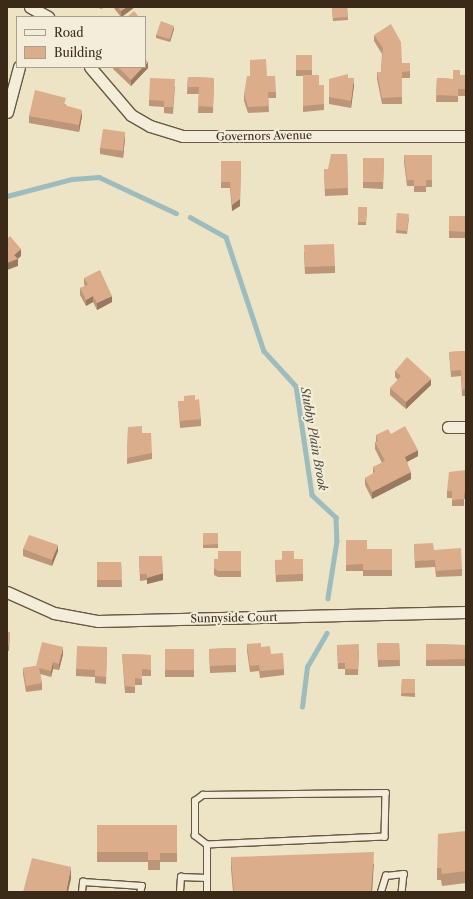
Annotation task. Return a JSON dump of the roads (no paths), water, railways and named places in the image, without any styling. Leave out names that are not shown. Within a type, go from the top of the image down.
[{"type":"street","points":[[32,11],[45,16]]},
{"type":"street","points":[[7,112],[19,68]]},
{"type":"street","name":"Governors Avenue","points":[[91,68],[135,118],[183,136],[466,136]]},
{"type":"street","points":[[448,427],[466,427]]},
{"type":"street","name":"Sunnyside Court","points":[[7,592],[54,613],[91,621],[466,612]]},
{"type":"lane","points":[[386,793],[385,837],[207,845],[195,836],[195,801],[203,795],[386,793]]},
{"type":"lane","points":[[207,845],[207,892]]},
{"type":"lane","points":[[382,892],[386,876],[404,874],[402,892]]},
{"type":"lane","points":[[180,892],[180,877],[207,878]]},
{"type":"lane","points":[[82,892],[83,882],[142,886],[141,892]]},
{"type":"waterway","name":"Stubby Plain Brook","points":[[7,196],[72,179],[99,177],[176,213]]},
{"type":"waterway","name":"Stubby Plain Brook","points":[[190,217],[226,237],[264,351],[296,386],[312,495],[336,517],[337,541],[328,598]]},
{"type":"waterway","name":"Stubby Plain Brook","points":[[302,707],[307,667],[327,633]]}]
